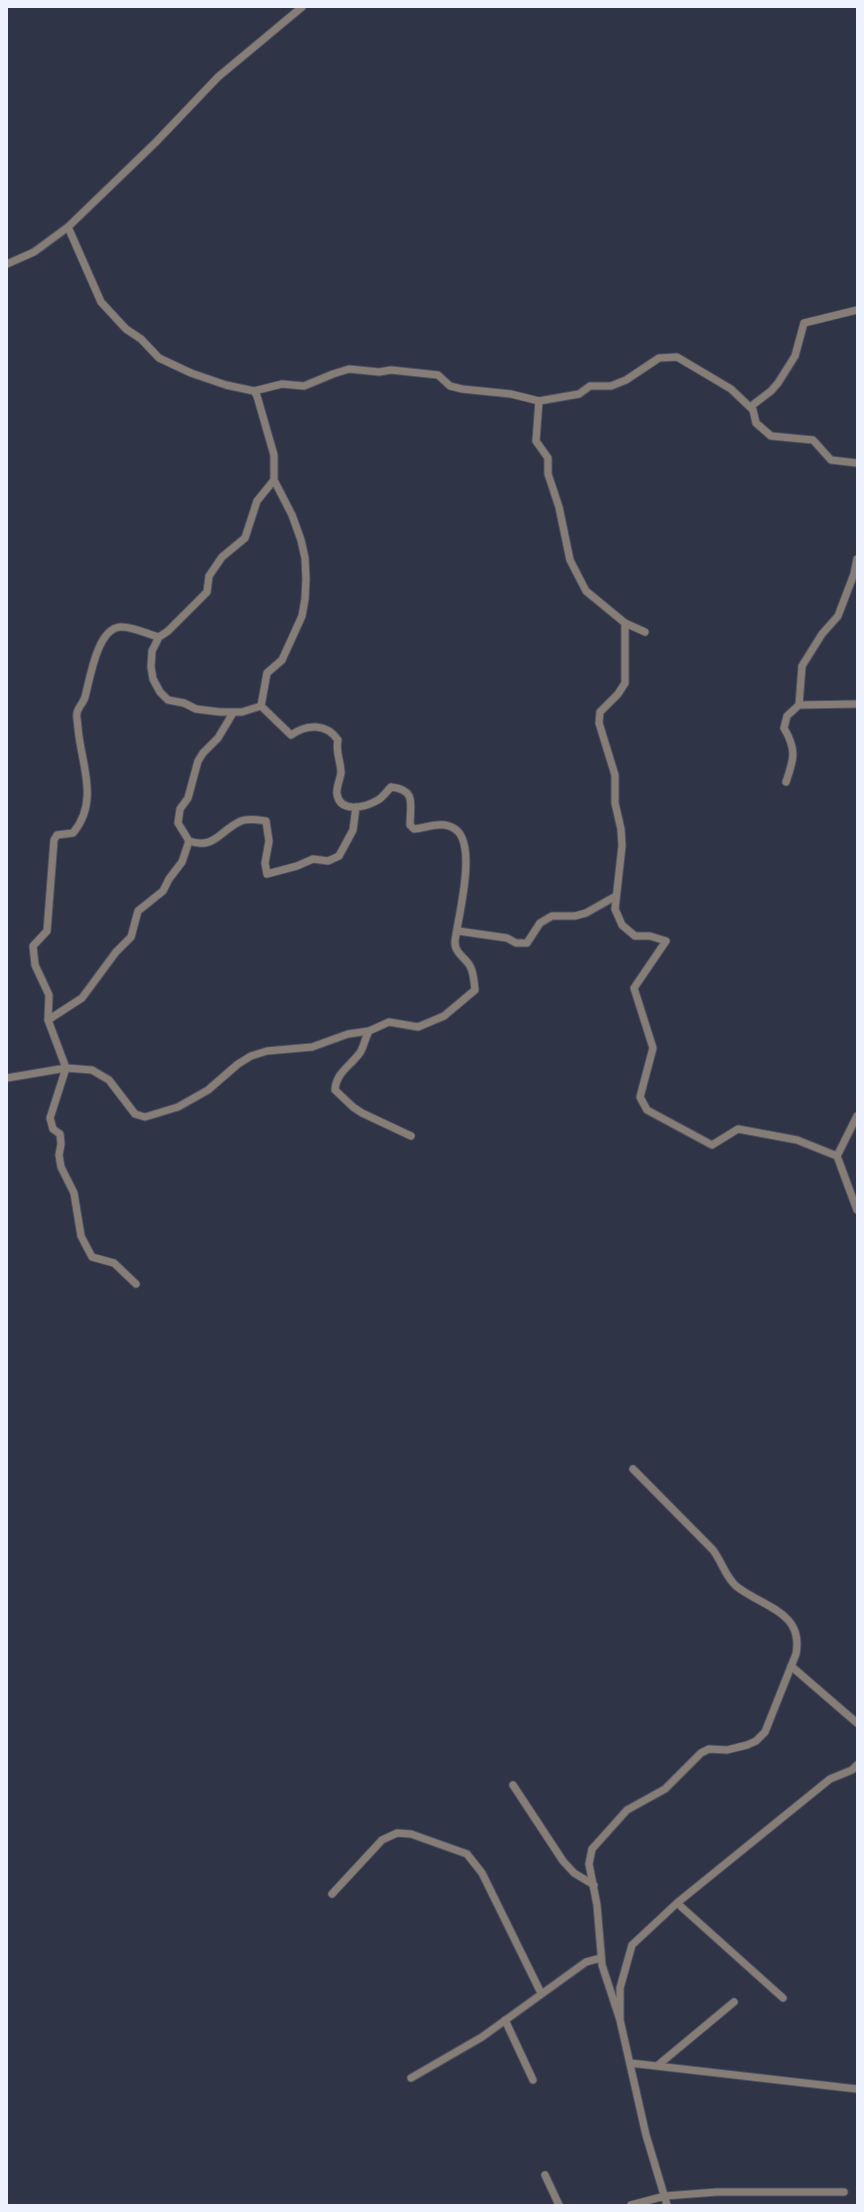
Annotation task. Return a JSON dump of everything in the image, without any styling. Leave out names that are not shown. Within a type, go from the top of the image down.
[{"type":"street","points":[[7,264],[34,252],[68,227],[156,142],[218,77],[302,7]]},
{"type":"street","points":[[68,227],[101,302],[126,329],[141,340],[159,358],[191,373],[226,385],[254,391],[282,384],[304,386],[332,374],[349,369],[379,372],[391,370],[438,375],[450,386],[462,389],[511,394],[539,401],[579,394],[590,386],[611,386],[626,380],[659,358],[677,357],[731,389],[753,410],[756,423],[770,436],[813,440],[831,460],[857,463]]},
{"type":"street","points":[[750,407],[771,391],[778,383],[795,356],[804,323],[857,310]]},
{"type":"street","points":[[254,391],[264,417],[274,455],[274,480],[292,515],[301,540],[305,558],[305,599],[302,616],[282,660],[267,673],[261,706]]},
{"type":"street","points":[[539,401],[536,441],[548,458],[548,474],[559,507],[570,560],[586,591],[625,623],[645,632]]},
{"type":"street","points":[[261,706],[233,713],[196,709],[184,703],[168,700],[160,692],[153,679],[151,667],[152,650],[158,637],[168,631],[207,592],[209,576],[222,557],[245,538],[257,501],[274,480]]},
{"type":"street","points":[[786,782],[794,757],[791,739],[784,728],[787,716],[799,704],[802,666],[822,634],[838,616],[854,574],[857,559]]},
{"type":"street","points":[[625,623],[625,683],[618,694],[600,712],[599,723],[615,775],[615,802],[621,829],[622,846],[615,909],[620,921],[628,931],[635,936],[650,936],[666,941],[634,988],[653,1048],[640,1097],[647,1110],[712,1145],[738,1129],[797,1140],[837,1156]]},
{"type":"street","points":[[136,1284],[114,1263],[92,1257],[81,1236],[74,1193],[62,1167],[59,1155],[62,1144],[60,1134],[53,1129],[50,1118],[66,1068],[48,1020],[49,995],[35,965],[32,946],[46,931],[54,840],[57,834],[73,833],[81,824],[85,813],[88,798],[87,777],[79,740],[77,712],[85,698],[90,673],[101,643],[110,630],[120,627],[158,637]]},
{"type":"street","points":[[799,704],[857,704]]},
{"type":"street","points":[[7,1078],[66,1068],[92,1070],[109,1080],[128,1107],[135,1114],[145,1117],[178,1107],[208,1090],[238,1064],[251,1056],[267,1051],[312,1047],[348,1034],[369,1031],[389,1022],[418,1027],[444,1016],[475,990],[471,967],[458,952],[455,942],[458,931],[466,860],[465,843],[459,833],[455,828],[434,824],[423,828],[414,829],[410,825],[411,798],[402,788],[391,787],[379,800],[349,808],[342,803],[337,794],[341,771],[336,749],[338,740],[333,732],[314,726],[301,728],[291,735],[261,706]]},
{"type":"street","points":[[233,713],[218,738],[203,753],[198,761],[188,798],[180,810],[178,823],[189,841],[200,845],[207,844],[242,820],[256,819],[266,821],[269,841],[265,862],[267,874],[297,866],[313,859],[328,861],[339,856],[349,840],[353,830],[356,807]]},
{"type":"street","points":[[48,1020],[82,998],[116,952],[131,937],[138,911],[163,891],[169,879],[182,862],[189,841]]},
{"type":"street","points":[[458,931],[507,938],[516,943],[527,943],[540,923],[552,916],[574,916],[586,913],[616,896]]},
{"type":"street","points":[[369,1031],[363,1041],[360,1053],[338,1077],[335,1090],[358,1110],[382,1124],[411,1136]]},
{"type":"street","points":[[857,1116],[837,1156],[857,1210]]},
{"type":"street","points":[[633,1469],[713,1550],[721,1561],[727,1577],[738,1587],[786,1616],[792,1625],[798,1644],[792,1666],[764,1732],[756,1741],[727,1750],[709,1749],[701,1753],[665,1789],[627,1810],[592,1849],[589,1864],[594,1885],[602,1958],[620,2020],[646,2135],[667,2205]]},
{"type":"street","points":[[792,1666],[857,1722]]},
{"type":"street","points":[[620,2020],[620,1988],[632,1945],[677,1903],[830,1779],[852,1770],[857,1765]]},
{"type":"street","points":[[513,1785],[563,1861],[574,1873],[594,1885]]},
{"type":"street","points":[[332,1894],[382,1840],[397,1832],[411,1834],[468,1854],[482,1873],[541,1993]]},
{"type":"street","points":[[677,1903],[782,1998]]},
{"type":"street","points":[[411,2078],[482,2037],[586,1962],[602,1958]]},
{"type":"street","points":[[657,2066],[734,2002]]},
{"type":"street","points":[[505,2020],[533,2080]]},
{"type":"street","points":[[630,2063],[857,2089]]},
{"type":"street","points":[[545,2175],[559,2205]]},
{"type":"street","points":[[632,2205],[665,2196],[717,2192],[844,2192]]}]
